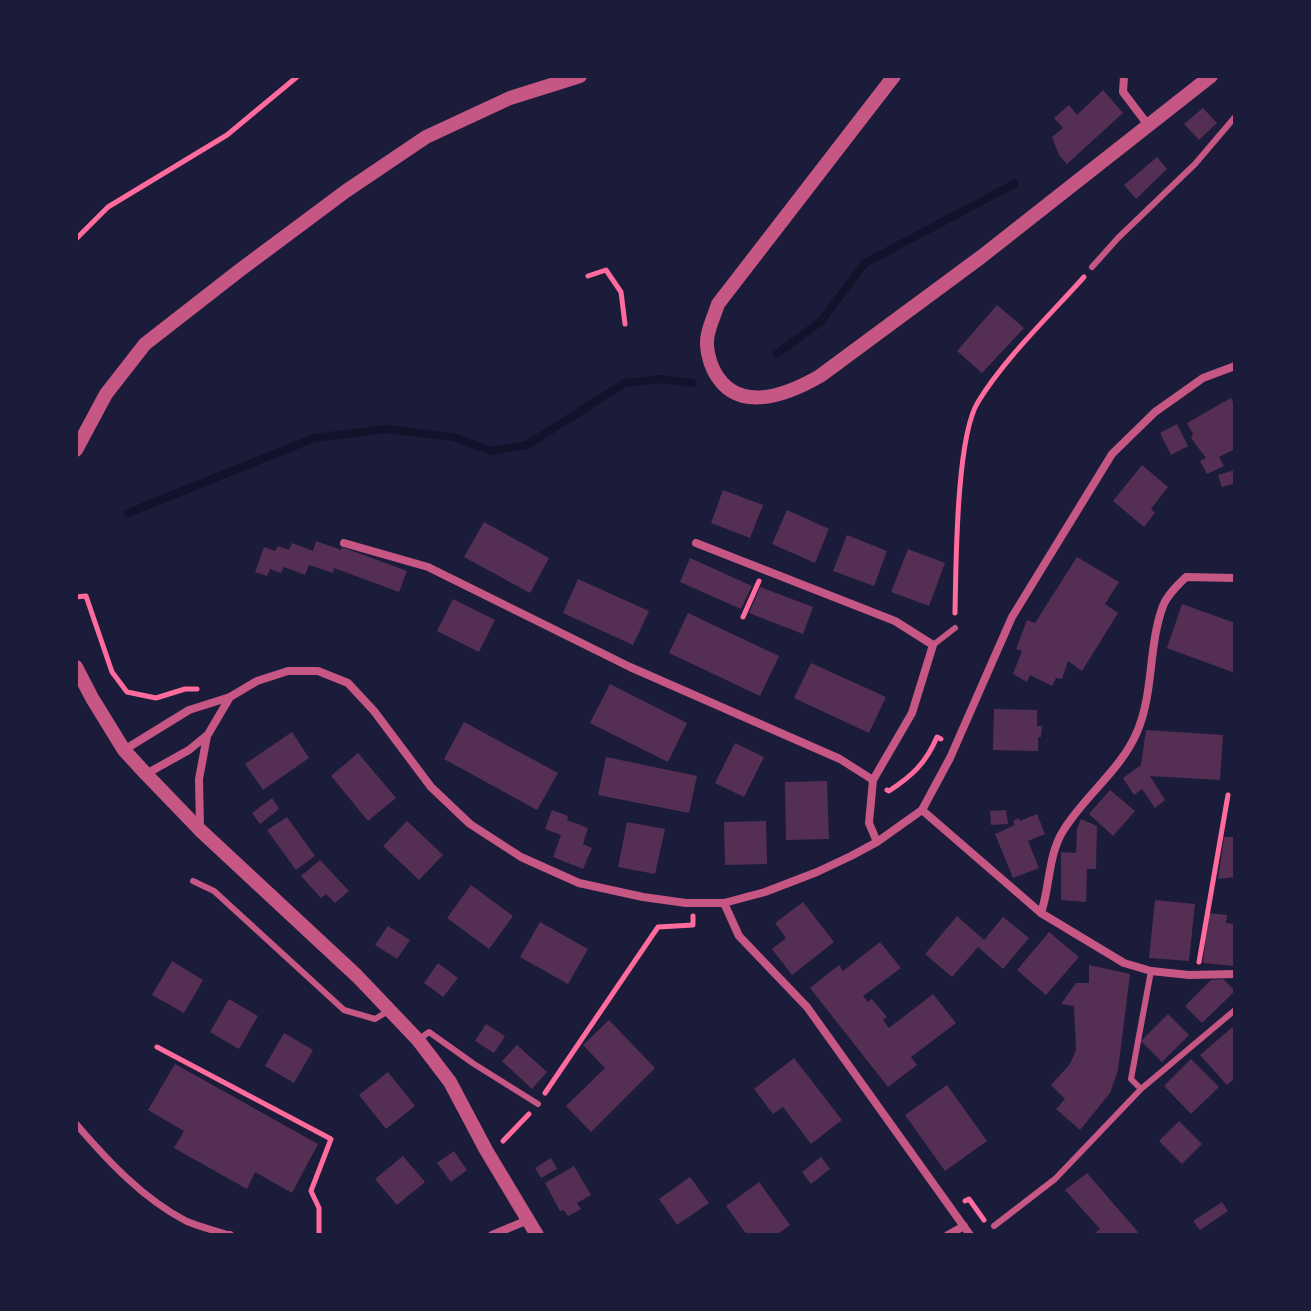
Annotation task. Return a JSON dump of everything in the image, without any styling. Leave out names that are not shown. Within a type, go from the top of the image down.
[{"type":"street","points":[[76,450],[80,437],[106,394],[145,344],[346,191],[426,137],[510,98],[580,76]]},
{"type":"street","points":[[894,76],[718,304],[707,337],[710,362],[719,381],[739,395],[769,398],[796,390],[820,376],[981,257],[1211,76]]},
{"type":"street","points":[[1124,76],[1123,92],[1148,125]]},
{"type":"street","points":[[124,750],[189,710],[230,697],[257,681],[288,671],[318,671],[348,683],[374,711],[431,787],[470,824],[521,857],[579,883],[643,897],[686,903],[724,903],[765,892],[817,872],[877,842],[922,810],[956,744],[1012,617],[1112,454],[1155,412],[1203,378],[1235,366]]},
{"type":"street","points":[[344,543],[428,567],[630,667],[840,759],[873,780]]},
{"type":"street","points":[[696,543],[895,621],[933,645],[912,713],[873,780],[869,823],[877,842]]},
{"type":"street","points":[[1041,913],[1048,893],[1054,848],[1062,831],[1115,767],[1137,733],[1164,603],[1186,577],[1235,578]]},
{"type":"street","points":[[76,667],[124,750],[146,774],[418,1040],[450,1082],[537,1235]]},
{"type":"street","points":[[200,830],[199,779],[207,736],[230,697]]},
{"type":"street","points":[[146,774],[207,736]]},
{"type":"street","points":[[922,810],[1041,913],[1111,957],[1151,971],[1235,974]]},
{"type":"street","points":[[724,903],[739,936],[807,1007],[970,1235]]},
{"type":"street","points":[[76,1124],[127,1179],[156,1202],[188,1222],[229,1235]]},
{"type":"street","points":[[492,1235],[528,1220]]},
{"type":"street","points":[[948,1235],[964,1226]]},
{"type":"lane","points":[[1092,267],[1195,164],[1235,117]]},
{"type":"lane","points":[[933,645],[955,628]]},
{"type":"lane","points":[[193,881],[214,891],[344,1010],[375,1019],[390,1010]]},
{"type":"lane","points":[[1141,1089],[1131,1079],[1151,971]]},
{"type":"lane","points":[[994,1226],[1055,1179],[1141,1089],[1235,1010]]},
{"type":"lane","points":[[418,1040],[429,1032],[538,1104]]},
{"type":"path","points":[[76,239],[108,207],[227,135],[298,76]]},
{"type":"path","points":[[955,628],[965,445],[976,404],[1092,267]]},
{"type":"path","points":[[588,276],[606,270],[621,292],[625,324]]},
{"type":"path","points":[[743,617],[757,586]]},
{"type":"path","points":[[76,597],[86,596],[112,672],[127,692],[156,698],[185,689],[204,688],[230,697]]},
{"type":"path","points":[[873,780],[889,791],[918,771],[937,737],[956,744]]},
{"type":"path","points":[[1197,975],[1228,795]]},
{"type":"path","points":[[504,1141],[538,1104],[658,927],[693,925]]},
{"type":"path","points":[[157,1047],[331,1139],[311,1191],[319,1208],[319,1235]]},
{"type":"building","points":[[1103,90],[1123,113],[1067,164],[1059,155],[1052,137],[1063,128],[1054,118],[1069,105],[1077,115]]},
{"type":"building","points":[[1203,108],[1217,123],[1199,140],[1184,124]]},
{"type":"building","points":[[1157,157],[1167,169],[1136,199],[1124,185]]},
{"type":"building","points":[[997,305],[1024,328],[982,373],[957,351]]},
{"type":"building","points":[[1231,398],[1235,406],[1235,449],[1219,457],[1224,466],[1207,474],[1200,461],[1206,458],[1191,438],[1193,434],[1187,423]]},
{"type":"building","points":[[1177,424],[1188,446],[1171,455],[1160,433]]},
{"type":"building","points":[[1142,465],[1168,487],[1151,509],[1155,513],[1144,527],[1113,501]]},
{"type":"building","points":[[1235,470],[1235,483],[1222,487],[1218,475]]},
{"type":"building","points":[[723,490],[763,505],[750,538],[711,523]]},
{"type":"building","points":[[787,510],[829,529],[815,563],[772,544]]},
{"type":"building","points":[[484,522],[549,558],[530,593],[464,557]]},
{"type":"building","points":[[847,535],[887,551],[874,586],[833,571]]},
{"type":"building","points":[[316,541],[341,550],[342,547],[407,571],[399,592],[334,568],[333,573],[309,565],[305,575],[284,567],[281,573],[270,569],[267,576],[255,572],[264,547],[275,551],[278,546],[289,550],[292,543],[313,551]]},
{"type":"building","points":[[908,549],[945,563],[929,606],[891,592]]},
{"type":"building","points":[[1077,557],[1119,582],[1105,604],[1118,613],[1082,671],[1068,661],[1062,679],[1056,678],[1052,686],[1030,675],[1027,682],[1013,674],[1022,651],[1016,649],[1027,620],[1035,623]]},
{"type":"building","points":[[690,558],[752,586],[741,609],[680,582]]},
{"type":"building","points":[[578,579],[649,611],[633,645],[563,613]]},
{"type":"building","points":[[760,587],[813,607],[803,634],[749,613]]},
{"type":"building","points":[[453,599],[495,620],[479,652],[437,631]]},
{"type":"building","points":[[1182,604],[1235,623],[1235,673],[1167,648]]},
{"type":"building","points":[[688,613],[779,656],[760,696],[669,653]]},
{"type":"building","points":[[811,663],[886,697],[869,733],[794,698]]},
{"type":"building","points":[[610,684],[687,723],[668,762],[590,723]]},
{"type":"building","points":[[994,709],[1037,710],[1037,726],[1042,726],[1038,751],[993,750]]},
{"type":"building","points":[[464,722],[558,773],[537,810],[444,759]]},
{"type":"building","points":[[1146,730],[1223,735],[1220,780],[1150,776],[1165,800],[1155,808],[1142,789],[1134,795],[1123,778],[1141,765]]},
{"type":"building","points":[[292,732],[309,758],[263,790],[245,764]]},
{"type":"building","points":[[735,743],[764,757],[744,797],[715,783]]},
{"type":"building","points":[[358,753],[396,798],[368,821],[331,776]]},
{"type":"building","points":[[606,757],[697,776],[689,813],[598,795]]},
{"type":"building","points":[[827,781],[829,839],[786,840],[785,782]]},
{"type":"building","points":[[1110,790],[1135,811],[1113,836],[1089,814]]},
{"type":"building","points":[[272,798],[279,809],[260,824],[252,813]]},
{"type":"building","points":[[552,810],[588,828],[583,844],[592,848],[583,869],[553,857],[561,835],[545,829]]},
{"type":"building","points":[[1006,810],[1008,824],[991,825],[990,811]]},
{"type":"building","points":[[1037,814],[1045,834],[1028,841],[1039,868],[1013,878],[995,834],[1015,825],[1013,821],[1019,818],[1020,821]]},
{"type":"building","points":[[287,817],[315,856],[296,870],[267,830]]},
{"type":"building","points":[[1081,819],[1097,826],[1096,869],[1087,869],[1086,902],[1061,900],[1061,852],[1076,853],[1077,829]]},
{"type":"building","points":[[407,821],[443,855],[419,880],[383,846]]},
{"type":"building","points":[[766,821],[767,864],[725,865],[724,822]]},
{"type":"building","points":[[627,822],[665,829],[655,874],[618,867]]},
{"type":"building","points":[[1224,837],[1235,837],[1235,877],[1218,879]]},
{"type":"building","points":[[320,860],[349,891],[335,903],[326,894],[321,898],[301,876]]},
{"type":"building","points":[[471,885],[513,916],[489,949],[447,918]]},
{"type":"building","points":[[1155,900],[1195,904],[1189,961],[1149,958]]},
{"type":"building","points":[[803,902],[834,942],[792,975],[772,949],[786,938],[775,923]]},
{"type":"building","points":[[1208,913],[1227,915],[1226,923],[1235,924],[1235,966],[1203,963]]},
{"type":"building","points":[[957,916],[984,940],[1003,917],[1029,938],[1003,969],[978,947],[952,977],[925,954]]},
{"type":"building","points":[[540,922],[588,949],[568,984],[520,957]]},
{"type":"building","points":[[388,926],[410,940],[397,959],[375,945]]},
{"type":"building","points":[[1049,932],[1079,957],[1046,995],[1017,970]]},
{"type":"building","points":[[880,942],[901,968],[863,996],[868,1002],[872,999],[887,1017],[883,1020],[889,1028],[933,994],[956,1023],[911,1057],[917,1065],[888,1087],[810,988],[839,965],[843,971]]},
{"type":"building","points":[[172,961],[203,980],[184,1013],[152,995]]},
{"type":"building","points":[[438,963],[458,978],[443,997],[424,983]]},
{"type":"building","points":[[1089,965],[1130,974],[1118,1070],[1110,1093],[1080,1130],[1056,1109],[1065,1099],[1051,1085],[1070,1064],[1076,1050],[1074,1006],[1061,1004],[1076,983],[1089,983]]},
{"type":"building","points":[[1223,979],[1235,991],[1202,1023],[1185,1006],[1211,980]]},
{"type":"building","points":[[229,999],[258,1016],[239,1049],[210,1032]]},
{"type":"building","points":[[1168,1014],[1189,1035],[1162,1062],[1141,1041]]},
{"type":"building","points":[[609,1020],[655,1068],[591,1132],[566,1106],[605,1068],[583,1045]]},
{"type":"building","points":[[486,1024],[505,1036],[494,1053],[475,1041]]},
{"type":"building","points":[[1235,1025],[1235,1078],[1227,1085],[1200,1055]]},
{"type":"building","points":[[284,1033],[313,1050],[294,1083],[265,1066]]},
{"type":"building","points":[[517,1045],[547,1072],[532,1089],[502,1061]]},
{"type":"building","points":[[794,1058],[842,1120],[811,1144],[783,1107],[773,1114],[754,1089]]},
{"type":"building","points":[[1191,1059],[1219,1087],[1191,1114],[1164,1086]]},
{"type":"building","points":[[175,1064],[318,1144],[292,1193],[255,1172],[247,1189],[174,1148],[184,1131],[148,1110]]},
{"type":"building","points":[[388,1072],[415,1106],[386,1129],[359,1095]]},
{"type":"building","points":[[947,1085],[987,1141],[945,1171],[905,1115]]},
{"type":"building","points":[[1179,1121],[1202,1144],[1182,1164],[1159,1141]]},
{"type":"building","points":[[454,1151],[467,1170],[451,1182],[437,1163]]},
{"type":"building","points":[[403,1156],[425,1182],[397,1205],[375,1179]]},
{"type":"building","points":[[821,1157],[830,1169],[811,1184],[802,1172]]},
{"type":"building","points":[[551,1158],[557,1169],[541,1178],[535,1168]]},
{"type":"building","points":[[574,1166],[591,1195],[577,1203],[581,1209],[568,1216],[564,1210],[560,1211],[545,1183]]},
{"type":"building","points":[[1087,1173],[1138,1232],[1135,1235],[1092,1235],[1100,1229],[1065,1190]]},
{"type":"building","points":[[690,1177],[709,1203],[677,1225],[659,1199]]},
{"type":"building","points":[[759,1182],[790,1225],[776,1235],[747,1235],[726,1206]]},
{"type":"building","points":[[1222,1202],[1228,1211],[1200,1230],[1193,1221]]},
{"type":"waterway","points":[[777,354],[820,322],[865,263],[1014,184]]},
{"type":"waterway","points":[[128,513],[314,438],[386,429],[453,437],[492,451],[527,445],[625,383],[662,379],[692,383]]}]
